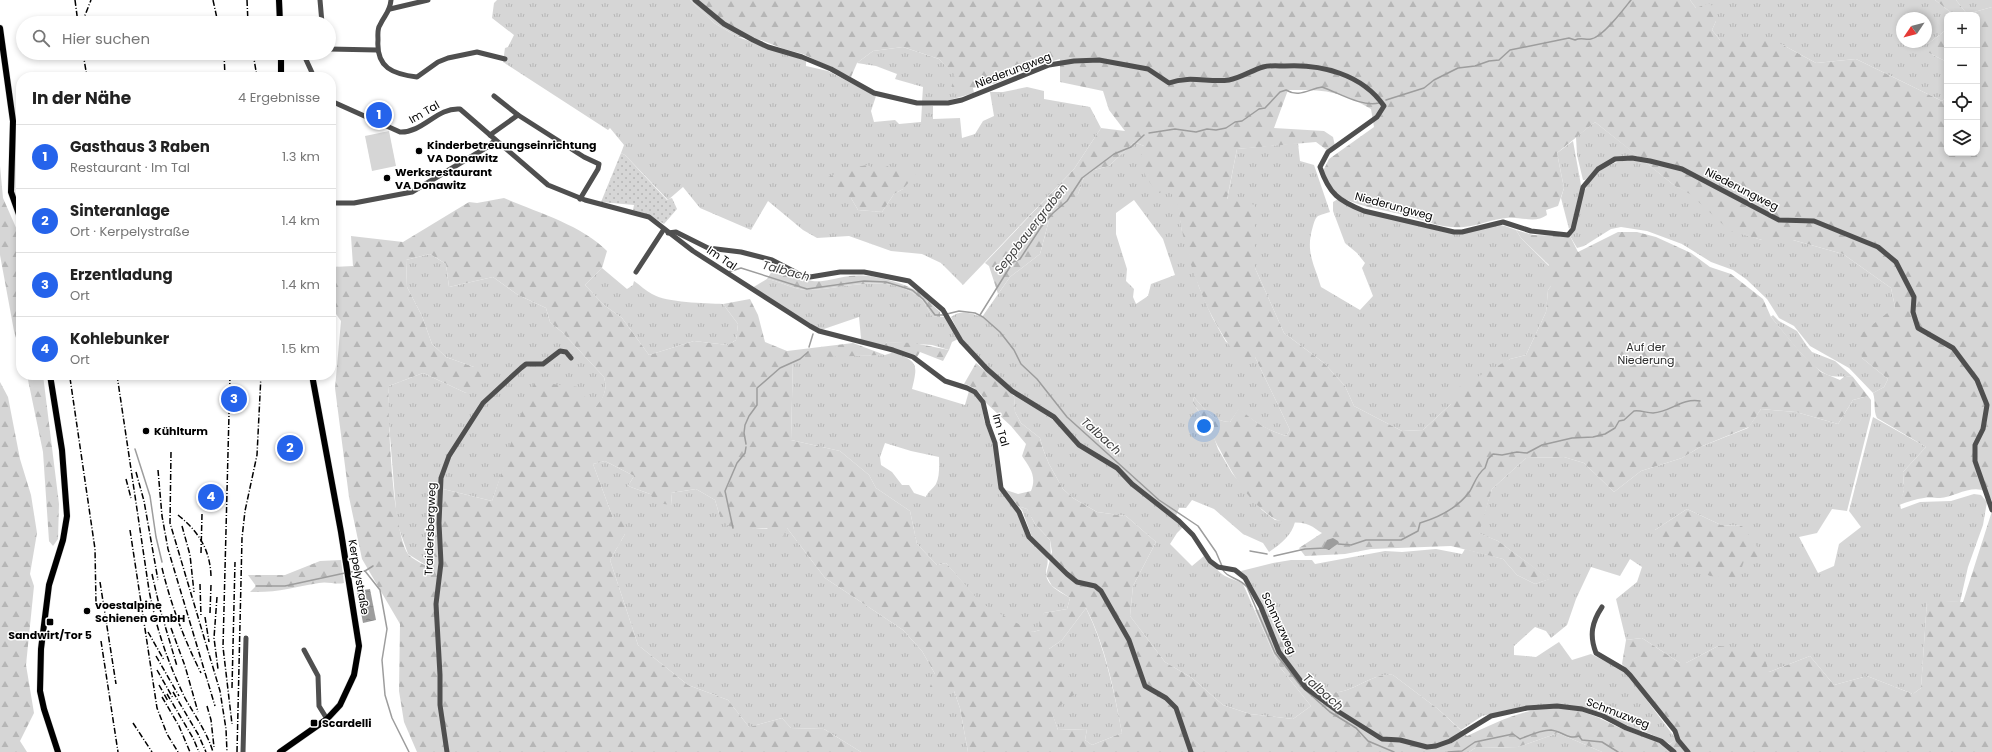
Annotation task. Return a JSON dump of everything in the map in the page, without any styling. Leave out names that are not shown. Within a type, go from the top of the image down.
[{"type":"main road","points":[[279,0],[280,16]]},
{"type":"main road","points":[[0,28],[13,121],[11,192],[16,206]]},
{"type":"main road","points":[[281,60],[281,72]]},
{"type":"main road","points":[[51,380],[59,426],[65,479],[67,516],[63,540],[49,585],[41,649],[40,691],[44,709],[58,752]]},
{"type":"main road","name":"Kerpelystraße","points":[[280,752],[327,719],[340,705],[347,692],[357,664],[357,629],[313,380]]},
{"type":"street","points":[[320,0],[321,16]]},
{"type":"street","points":[[391,0],[390,9],[379,26],[377,50],[384,65],[394,72],[417,77],[438,62],[448,58],[477,52],[505,59]]},
{"type":"street","points":[[390,9],[428,0]]},
{"type":"street","name":"Niederungweg","points":[[694,0],[724,24],[763,45],[802,57],[831,69],[874,93],[916,103],[948,103],[962,100],[1049,65],[1074,61],[1099,60],[1148,69],[1169,83],[1178,79],[1194,78],[1227,80],[1237,78],[1264,66],[1296,65],[1320,67],[1355,79],[1378,97],[1384,106],[1377,117],[1328,152],[1320,167],[1324,180],[1334,195],[1351,206],[1364,211],[1428,226],[1462,232],[1503,222],[1532,231],[1568,235],[1573,229],[1583,187],[1598,169],[1615,159],[1632,158],[1682,169],[1779,220],[1814,222],[1845,233],[1878,248],[1896,262],[1914,297],[1913,312],[1918,328],[1952,348],[1977,380],[1987,406],[1983,429],[1975,445],[1975,461],[1992,510]]},
{"type":"street","points":[[336,49],[377,50]]},
{"type":"street","points":[[306,60],[312,72]]},
{"type":"street","points":[[494,96],[518,115],[584,157],[599,164],[580,198]]},
{"type":"street","name":"Im Tal","points":[[336,103],[400,132],[408,133],[445,111],[454,108],[460,109],[548,184],[580,198],[649,217],[666,231],[730,276],[819,331],[893,350],[913,357],[945,381],[975,392],[983,402],[988,424],[995,444],[1001,488],[1019,512],[1030,536],[1067,574],[1077,582],[1095,586],[1101,591],[1129,640],[1145,686],[1166,698],[1176,708],[1191,752]]},
{"type":"street","points":[[490,135],[518,115]]},
{"type":"street","points":[[336,203],[354,203],[412,192],[489,146],[495,140]]},
{"type":"street","points":[[1581,181],[1583,187]]},
{"type":"street","points":[[636,272],[666,231]]},
{"type":"street","name":"Im Tal","points":[[666,231],[676,232],[708,248],[741,252],[772,260],[799,274],[810,277],[840,272],[864,272],[909,281],[944,310],[961,341],[987,369],[1012,391],[1054,417],[1080,445],[1117,468],[1132,484],[1179,520],[1193,535],[1210,561],[1218,567],[1235,570]]},
{"type":"street","name":"Traidersbergweg","points":[[447,752],[440,705],[436,604],[441,563],[439,523],[441,478],[449,456],[469,424],[483,403],[502,384],[526,364],[543,364],[560,351],[566,352],[571,358]]},
{"type":"street","name":"Schmuzweg","points":[[1235,570],[1246,578],[1252,588],[1279,652],[1306,688],[1339,712],[1382,739],[1400,740],[1422,746],[1436,746],[1450,741],[1491,716],[1527,708],[1557,706],[1582,709],[1603,716],[1626,728],[1661,741],[1674,752]]},
{"type":"street","name":"Schmuzweg","points":[[1602,607],[1593,624],[1591,633],[1596,653],[1630,675],[1642,693],[1670,725],[1678,740],[1688,752]]},
{"type":"street","points":[[243,752],[246,638]]},
{"type":"street","points":[[304,650],[318,676],[319,706],[327,719]]},
{"type":"green space","points":[[497,0],[690,0],[714,23],[738,37],[806,61],[806,66],[828,71],[876,96],[871,111],[874,122],[895,120],[899,124],[921,122],[922,105],[933,106],[933,119],[960,118],[962,138],[975,134],[983,121],[994,116],[990,92],[1003,92],[1027,87],[1044,91],[1044,99],[1090,107],[1101,128],[1074,169],[963,285],[941,263],[922,254],[891,251],[849,236],[817,238],[803,230],[768,201],[751,230],[700,208],[683,187],[668,200],[625,155],[621,153],[624,145],[610,128],[608,130],[503,62],[505,48],[508,47],[514,35],[492,18],[494,3]],"holes":[[[903,189],[894,194],[882,212],[858,210],[851,198]]]},
{"type":"green space","name":"Auf der Niederung","points":[[690,0],[1690,0],[1696,8],[1709,3],[1717,10],[1716,21],[1712,30],[1720,40],[1726,37],[1758,37],[1783,45],[1816,63],[1856,59],[1942,101],[1944,99],[1944,156],[1980,156],[1980,12],[1974,12],[1992,7],[1992,501],[1988,494],[1982,490],[1976,489],[1946,497],[1918,499],[1899,505],[1904,490],[1903,472],[1926,447],[1877,418],[1873,393],[1884,387],[1888,379],[1862,358],[1858,336],[1895,307],[1891,288],[1843,254],[1793,240],[1762,240],[1730,231],[1690,194],[1675,186],[1595,122],[1557,153],[1564,188],[1558,206],[1546,210],[1547,215],[1542,218],[1506,218],[1469,226],[1449,227],[1356,203],[1337,194],[1330,188],[1323,171],[1329,159],[1374,127],[1371,109],[1350,98],[1331,92],[1288,90],[1274,128],[1324,131],[1333,137],[1335,146],[1328,151],[1316,142],[1237,149],[1227,199],[1255,205],[1255,268],[1284,333],[1324,363],[1345,386],[1354,406],[1402,431],[1423,430],[1451,404],[1454,390],[1510,359],[1526,355],[1546,312],[1548,290],[1551,286],[1543,277],[1549,265],[1521,238],[1516,230],[1533,235],[1570,236],[1578,252],[1618,232],[1637,232],[1656,237],[1691,253],[1710,267],[1731,274],[1763,299],[1771,317],[1801,353],[1821,372],[1840,380],[1845,376],[1853,377],[1868,396],[1853,400],[1838,424],[1796,412],[1761,409],[1749,427],[1700,447],[1682,458],[1641,471],[1614,492],[1584,463],[1564,457],[1526,458],[1492,489],[1479,533],[1498,541],[1550,579],[1535,584],[1517,575],[1503,559],[1451,546],[1371,549],[1345,554],[1305,556],[1299,548],[1322,533],[1305,524],[1277,520],[1259,507],[1247,494],[1237,479],[1193,403],[1194,397],[1210,414],[1219,420],[1230,422],[1239,408],[1255,421],[1273,431],[1286,436],[1290,430],[1255,357],[1242,364],[1213,317],[1203,297],[1189,259],[1176,200],[1169,189],[1159,193],[1150,183],[1144,172],[1142,166],[1142,153],[1144,146],[1134,142],[1109,166],[1094,170],[1084,177],[1078,194],[1060,220],[1049,220],[1040,254],[1010,277],[998,294],[989,266],[985,263],[1074,169],[1101,128],[1125,131],[1109,110],[1103,91],[1060,82],[1060,59],[1030,67],[996,83],[973,88],[951,88],[955,75],[939,59],[903,47],[873,51],[857,63],[851,77],[803,54],[784,49],[761,40],[738,37],[714,23]]},
{"type":"green space","points":[[1690,0],[1935,0],[1950,12],[1944,12],[1944,31],[1932,41],[1932,12],[1896,12],[1896,48],[1929,48],[1929,53],[1944,60],[1944,99],[1942,101],[1856,59],[1816,63],[1783,45],[1720,40],[1712,30],[1716,21],[1696,8]]},
{"type":"green space","name":"Auf der Niederung","points":[[1935,0],[1956,0],[1965,12],[1950,12]]},
{"type":"green space","points":[[1956,0],[1992,0],[1992,7],[1974,12],[1965,12]]},
{"type":"green space","points":[[1944,31],[1944,60],[1929,53],[1929,48],[1932,48],[1932,41]]},
{"type":"green space","points":[[903,47],[939,59],[956,75],[951,88],[973,88],[974,93],[946,101],[922,102],[923,87],[895,79],[897,74],[876,66],[857,63],[873,51]]},
{"type":"green space","points":[[1595,122],[1638,156],[1623,158],[1616,161],[1583,180],[1577,155],[1576,137]]},
{"type":"green space","points":[[389,131],[396,166],[372,171],[365,136]]},
{"type":"green space","points":[[1573,141],[1581,185],[1572,226],[1569,229],[1561,198],[1564,188],[1557,153]]},
{"type":"green space","points":[[1134,142],[1144,146],[1178,202],[1182,231],[1199,287],[1212,317],[1226,342],[1255,357],[1290,430],[1286,436],[1273,431],[1255,422],[1239,409],[1230,422],[1219,420],[1210,414],[1194,397],[1193,403],[1212,432],[1218,449],[1232,473],[1262,510],[1275,520],[1295,522],[1285,539],[1269,552],[1263,543],[1243,534],[1214,509],[1192,500],[1186,508],[1179,508],[1176,516],[1082,445],[1065,426],[1004,382],[979,359],[961,337],[951,317],[962,312],[982,317],[1010,277],[1040,254],[1049,220],[1078,194],[1084,177],[1094,170],[1109,166]],"holes":[[[1134,200],[1163,239],[1175,275],[1151,284],[1148,296],[1136,304],[1133,297],[1134,289],[1126,281],[1127,269],[1116,234],[1116,213]]]},
{"type":"green space","points":[[1298,143],[1300,161],[1314,165],[1330,212],[1315,219],[1310,243],[1311,257],[1321,287],[1360,310],[1373,296],[1362,268],[1365,263],[1357,253],[1345,243],[1333,211],[1333,202],[1338,199],[1352,208],[1444,232],[1457,234],[1496,224],[1505,226],[1516,230],[1521,238],[1549,266],[1551,286],[1548,290],[1546,312],[1526,355],[1510,359],[1451,404],[1423,430],[1402,431],[1354,406],[1345,386],[1324,363],[1284,333],[1255,268],[1255,206],[1227,200],[1237,149]]},
{"type":"green space","points":[[621,153],[625,155],[667,200],[672,198],[677,209],[664,224],[649,215],[633,210],[634,205],[601,202]]},
{"type":"green space","points":[[1629,160],[1644,161],[1675,186],[1690,193],[1730,230],[1762,240],[1793,240],[1843,254],[1891,288],[1895,307],[1862,358],[1888,379],[1884,387],[1873,393],[1849,368],[1810,346],[1794,326],[1779,318],[1767,299],[1746,279],[1733,270],[1711,262],[1682,244],[1647,231],[1621,227],[1611,229],[1584,246],[1577,248],[1570,236],[1581,198],[1587,187],[1594,177],[1603,169],[1614,163]]},
{"type":"green space","points":[[867,165],[878,170],[888,166],[916,174],[903,189],[894,194],[882,212],[858,210],[851,198],[832,189],[826,178],[847,169]]},
{"type":"green space","points":[[0,166],[3,198],[16,228],[16,338],[0,255]]},
{"type":"green space","points":[[504,198],[572,226],[597,242],[607,251],[602,268],[585,285],[604,305],[622,318],[649,355],[694,341],[728,345],[736,340],[738,324],[723,304],[750,299],[758,315],[765,342],[787,351],[853,343],[885,355],[793,358],[791,440],[840,451],[869,475],[876,488],[910,511],[917,544],[937,565],[946,563],[981,603],[1033,632],[1040,630],[1039,621],[1044,613],[1067,609],[1070,598],[1052,586],[1046,575],[1052,552],[1050,540],[1035,524],[1027,509],[1018,506],[1006,490],[1018,494],[1031,491],[1033,486],[1032,472],[1022,456],[1026,444],[1011,426],[985,402],[980,393],[971,386],[964,384],[976,363],[1014,396],[1015,412],[1021,423],[1040,438],[1049,464],[1063,489],[1073,498],[1097,512],[1126,516],[1156,542],[1133,586],[1130,616],[1165,662],[1192,678],[1223,705],[1250,714],[1293,719],[1311,706],[1279,666],[1255,610],[1274,609],[1289,653],[1303,673],[1316,685],[1331,692],[1339,692],[1353,688],[1379,676],[1393,675],[1438,709],[1467,736],[1495,723],[1523,713],[1538,709],[1553,708],[1583,712],[1625,730],[1657,741],[1667,747],[1679,736],[1671,722],[1622,664],[1626,640],[1642,638],[1680,663],[1686,663],[1718,646],[1762,649],[1769,672],[1810,656],[1834,685],[1867,676],[1913,694],[1921,688],[1927,600],[1963,602],[1992,511],[1992,752],[1602,752],[1558,733],[1518,747],[1475,748],[1469,752],[968,752],[960,708],[954,691],[929,689],[935,674],[922,651],[903,630],[825,578],[787,528],[780,543],[767,528],[755,529],[728,526],[720,517],[715,500],[696,489],[671,493],[672,505],[656,503],[650,494],[628,486],[634,476],[605,461],[593,464],[613,518],[625,521],[625,534],[610,560],[638,645],[688,685],[728,700],[749,727],[782,718],[791,728],[824,729],[861,752],[417,752],[404,722],[399,691],[400,624],[362,559],[349,497],[335,388],[341,321],[336,314],[336,267],[353,266],[351,236],[403,242],[469,202],[477,203]],"holes":[[[430,254],[446,264],[449,287],[493,277],[518,295],[546,308],[550,322],[563,333],[604,377],[605,390],[602,398],[594,409],[578,387],[535,382],[517,426],[492,501],[439,488],[432,569],[408,554],[398,523],[390,447],[389,386],[423,373],[466,393],[487,380],[474,367],[446,357],[432,344],[422,316],[407,287],[406,260]],[[1086,608],[1104,654],[1122,733],[1092,745],[1085,740],[1087,729],[1058,730],[1052,712],[1076,693],[1069,677],[1049,649],[1062,640]]]},
{"type":"green space","points":[[430,254],[446,264],[449,287],[493,277],[518,295],[546,308],[550,322],[563,333],[604,377],[605,382],[604,395],[594,410],[505,464],[492,501],[439,488],[432,569],[408,554],[397,523],[388,411],[389,386],[423,373],[466,393],[474,367],[446,357],[432,344],[422,316],[407,287],[406,260]]},
{"type":"green space","points":[[602,268],[627,289],[633,285],[634,281],[652,294],[659,297],[686,302],[723,304],[738,324],[736,340],[728,345],[694,341],[649,355],[622,318],[604,305],[585,285]]},
{"type":"green space","points":[[774,268],[789,276],[791,273],[814,281],[858,275],[886,279],[905,285],[920,293],[940,312],[940,317],[932,316],[922,300],[910,291],[896,286],[866,284],[802,290],[767,279]]},
{"type":"green space","points":[[767,279],[797,289],[806,290],[866,284],[896,286],[910,291],[922,300],[932,316],[946,317],[958,339],[952,342],[949,350],[932,345],[887,342],[884,345],[862,341],[859,340],[861,338],[859,317],[821,330],[752,288]]},
{"type":"green space","points":[[1773,315],[1779,321],[1797,331],[1812,352],[1835,361],[1853,377],[1831,376],[1823,373],[1815,367],[1790,341],[1771,317]]},
{"type":"green space","points":[[887,342],[914,343],[949,350],[943,361],[920,352],[917,357],[884,345]]},
{"type":"green space","points":[[894,352],[908,358],[912,362],[915,369],[915,374],[912,389],[965,405],[969,391],[975,394],[981,401],[984,420],[995,449],[1001,491],[1016,510],[1023,526],[1047,557],[1048,562],[1046,573],[1048,582],[1070,598],[1067,609],[1044,613],[1040,630],[1033,632],[1024,629],[981,604],[946,563],[937,565],[917,544],[910,511],[876,488],[869,475],[840,451],[791,440],[793,357],[885,355]],"holes":[[[885,443],[911,451],[939,457],[938,478],[935,486],[926,497],[914,493],[909,485],[902,485],[892,472],[881,465],[880,457]]]},
{"type":"green space","points":[[28,380],[44,380],[59,504],[58,539],[53,546],[49,541],[43,452]]},
{"type":"green space","points":[[0,382],[8,397],[20,459],[31,495],[37,533],[30,574],[34,586],[26,665],[34,713],[20,741],[27,752],[0,752]]},
{"type":"green space","points":[[1016,395],[1056,422],[1065,432],[1112,466],[1183,527],[1170,544],[1192,566],[1204,556],[1222,574],[1243,584],[1279,666],[1311,706],[1293,719],[1250,714],[1223,705],[1192,678],[1165,662],[1130,616],[1133,586],[1156,542],[1126,516],[1097,512],[1073,498],[1063,489],[1049,464],[1040,438],[1021,423],[1015,412],[1014,396]]},
{"type":"green space","points":[[1868,396],[1871,400],[1871,415],[1847,511],[1832,509],[1817,533],[1799,537],[1818,573],[1834,566],[1839,544],[1861,527],[1849,511],[1873,417],[1926,447],[1903,472],[1904,490],[1900,505],[1901,509],[1920,502],[1951,501],[1974,494],[1981,495],[1987,502],[1983,525],[1968,567],[1960,602],[1927,601],[1921,688],[1913,694],[1867,676],[1834,685],[1810,656],[1769,672],[1718,646],[1686,663],[1680,663],[1642,638],[1626,640],[1616,599],[1637,582],[1642,567],[1630,559],[1620,576],[1591,567],[1576,599],[1567,625],[1551,638],[1546,631],[1535,627],[1514,646],[1514,655],[1536,657],[1559,642],[1572,660],[1591,654],[1621,669],[1628,675],[1676,739],[1670,744],[1651,734],[1625,726],[1606,715],[1513,709],[1482,716],[1461,730],[1438,709],[1393,675],[1379,676],[1353,688],[1339,692],[1323,690],[1316,686],[1303,674],[1289,653],[1274,609],[1264,610],[1253,587],[1241,571],[1291,560],[1312,560],[1315,564],[1385,551],[1402,552],[1436,549],[1462,554],[1465,549],[1503,559],[1517,575],[1535,584],[1549,579],[1498,541],[1478,533],[1492,489],[1526,458],[1564,457],[1584,463],[1614,492],[1641,471],[1682,458],[1700,447],[1748,428],[1761,409],[1796,412],[1838,424],[1853,400]],"holes":[[[1687,509],[1721,525],[1742,526],[1655,530]]]},
{"type":"green space","points":[[605,461],[634,476],[628,486],[650,494],[672,505],[671,493],[696,489],[715,500],[720,517],[755,529],[787,528],[825,578],[903,630],[922,651],[935,674],[954,691],[960,708],[968,752],[861,752],[824,729],[791,728],[782,718],[749,727],[728,700],[688,685],[638,645],[610,560],[625,534],[613,518],[593,464]]},
{"type":"green space","points":[[1018,506],[1027,509],[1035,524],[1050,540],[1051,556],[1032,537],[1022,510]]},
{"type":"green space","points":[[1687,509],[1721,525],[1742,526],[1765,558],[1744,561],[1738,579],[1710,576],[1682,562],[1655,530]]},
{"type":"green space","points":[[341,560],[344,583],[322,583],[277,591],[250,592],[256,586],[248,575],[285,575],[320,561]]},
{"type":"green space","points":[[1086,608],[1104,654],[1122,733],[1092,745],[1085,740],[1087,729],[1058,730],[1052,713],[1049,649],[1062,640]]},
{"type":"green space","points":[[1558,733],[1602,752],[1469,752],[1475,748],[1518,747]]},
{"type":"water","points":[[1333,538],[1339,543],[1329,550],[1323,548],[1327,540]]},
{"type":"water","points":[[370,589],[376,620],[363,623],[357,591]]},
{"type":"waterway","name":"Seppbauergraben","points":[[1386,100],[1424,88],[1434,80],[1458,68],[1475,66],[1489,61],[1499,60],[1510,50],[1569,38],[1575,40],[1591,39],[1596,37],[1612,22],[1631,0]]},
{"type":"waterway","name":"Seppbauergraben","points":[[1149,133],[1175,129],[1196,132],[1207,129],[1216,130],[1226,128],[1235,122],[1242,121],[1259,109],[1265,108],[1280,92],[1286,90],[1300,93],[1322,87],[1350,99],[1372,104],[1379,103]]},
{"type":"waterway","name":"Seppbauergraben","points":[[980,315],[1013,262],[1020,259],[1041,227],[1053,213],[1067,201],[1082,178],[1114,154],[1131,147],[1144,135]]},
{"type":"waterway","name":"Talbach","points":[[728,272],[741,268],[807,289],[864,281],[886,282],[912,290],[923,299],[935,315],[943,315]]},
{"type":"waterway","name":"Talbach","points":[[947,314],[959,311],[975,313],[983,317],[1000,332],[1014,350],[1021,364],[1037,379],[1067,417],[1159,500],[1198,526],[1216,552],[1222,566]]},
{"type":"waterway","points":[[809,347],[813,334]]},
{"type":"waterway","points":[[746,444],[744,433],[745,425],[749,416],[757,405],[757,388],[780,368],[800,359],[808,352]]},
{"type":"waterway","points":[[1338,544],[1351,545],[1366,540],[1401,540],[1418,531],[1420,523],[1435,518],[1448,511],[1465,497],[1482,470],[1485,468],[1488,459],[1493,454],[1502,455],[1517,452],[1527,453],[1542,445],[1572,438],[1593,437],[1605,434],[1615,428],[1619,421],[1624,420],[1634,411],[1653,413],[1687,401],[1700,401]]},
{"type":"waterway","points":[[733,528],[725,491],[737,463],[745,453],[746,447]]},
{"type":"waterway","points":[[135,449],[150,496],[156,537],[162,562]]},
{"type":"waterway","points":[[1274,556],[1305,549],[1325,548]]},
{"type":"waterway","points":[[1250,551],[1267,554]]},
{"type":"waterway","name":"Talbach","points":[[365,571],[373,566]]},
{"type":"waterway","name":"Talbach","points":[[1223,570],[1227,575],[1241,582],[1247,587],[1275,653],[1301,686],[1330,712],[1356,728],[1368,741],[1394,752]]},
{"type":"waterway","points":[[349,572],[365,571],[380,590],[387,629],[382,660],[385,695],[392,718],[409,752]]},
{"type":"waterway","points":[[256,586],[285,586],[345,573]]},
{"type":"waterway","points":[[1448,752],[1462,751],[1475,742],[1513,734],[1520,739],[1547,730],[1572,737],[1579,736],[1582,740],[1602,742],[1618,752]]},
{"type":"railway","points":[[75,0],[77,16]]},
{"type":"railway","points":[[85,16],[91,0]]},
{"type":"railway","points":[[213,0],[216,16]]},
{"type":"railway","points":[[247,0],[248,16]]},
{"type":"railway","points":[[84,60],[86,72]]},
{"type":"railway","points":[[224,60],[225,72]]},
{"type":"railway","points":[[254,60],[256,72]]},
{"type":"railway","points":[[70,380],[95,549],[96,604]]},
{"type":"railway","points":[[118,380],[149,590],[155,618],[163,645],[179,685],[204,731],[213,752]]},
{"type":"railway","points":[[230,380],[223,647],[232,724]]},
{"type":"railway","points":[[237,752],[242,538],[245,511],[257,455],[261,380]]},
{"type":"railway","points":[[171,452],[170,523],[220,691],[226,729],[227,752]]},
{"type":"railway","points":[[158,470],[162,516],[168,549],[215,706]]},
{"type":"railway","points":[[136,472],[144,501],[158,580]]},
{"type":"railway","points":[[126,479],[131,498]]},
{"type":"railway","points":[[201,553],[202,514]]},
{"type":"railway","points":[[178,515],[191,527],[202,541],[208,557],[211,576]]},
{"type":"railway","points":[[182,526],[190,555],[194,592]]},
{"type":"railway","points":[[130,530],[157,708],[167,734],[178,752]]},
{"type":"railway","points":[[232,688],[235,562]]},
{"type":"railway","points":[[162,568],[178,622],[201,673]]},
{"type":"railway","points":[[152,574],[160,609],[177,666]]},
{"type":"railway","points":[[100,582],[116,684]]},
{"type":"railway","points":[[200,584],[201,617]]},
{"type":"railway","points":[[210,613],[211,585]]},
{"type":"railway","points":[[217,597],[214,638],[218,669]]},
{"type":"railway","points":[[205,617],[209,642]]},
{"type":"railway","points":[[171,628],[185,666],[198,712]]},
{"type":"railway","points":[[148,632],[164,660]]},
{"type":"railway","points":[[101,641],[118,752]]},
{"type":"railway","points":[[156,656],[179,696]]},
{"type":"railway","points":[[157,670],[173,698]]},
{"type":"railway","points":[[159,685],[168,701]]},
{"type":"railway","points":[[173,692],[198,734],[206,752]]},
{"type":"railway","points":[[167,694],[193,738],[199,752]]},
{"type":"railway","points":[[162,697],[179,726],[190,752]]},
{"type":"railway","points":[[207,706],[211,720],[214,747]]},
{"type":"railway","points":[[133,723],[152,752]]},
{"type":"place","name":"Gasthaus 3 Raben","points":[[379,115]]},
{"type":"place","name":"Kinderbetreuungseinrichtung VA Donawitz","points":[[419,151]]},
{"type":"place","name":"Werksrestaurant VA Donawitz","points":[[387,178]]},
{"type":"place","name":"Erzentladung","points":[[234,399]]},
{"type":"place","name":"Kühlturm","points":[[146,431]]},
{"type":"place","name":"Sinteranlage","points":[[290,448]]},
{"type":"place","name":"Kohlebunker","points":[[211,497]]},
{"type":"place","name":"voestalpine Schienen GmbH","points":[[87,611]]},
{"type":"place","name":"Sandwirt/Tor 5","points":[[50,622]]},
{"type":"place","name":"Scardelli","points":[[314,723]]}]
